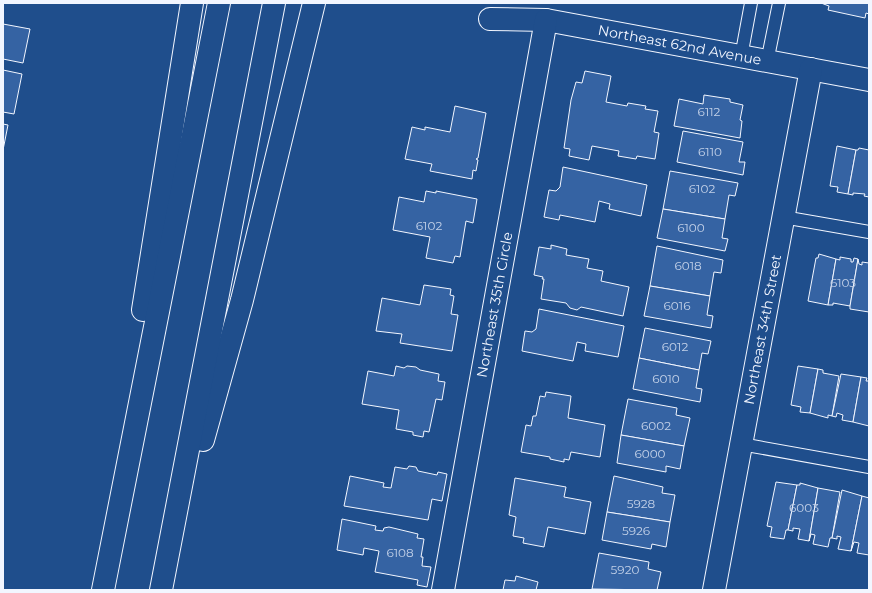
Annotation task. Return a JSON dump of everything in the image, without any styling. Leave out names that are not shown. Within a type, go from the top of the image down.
[{"type":"main road","points":[[99,590],[192,3]]},
{"type":"main road","points":[[102,590],[219,3]]},
{"type":"main road","points":[[162,584],[274,3]]},
{"type":"main road","points":[[162,584],[242,300],[314,3]]},
{"type":"main road","name":"Northeast 62nd Avenue","points":[[490,19],[546,20],[869,80]]},
{"type":"main road","name":"Northeast 35th Circle","points":[[442,590],[546,20]]},
{"type":"main road","name":"Northeast 34th Street","points":[[714,590],[811,69]]},
{"type":"lane","points":[[741,57],[751,3]]},
{"type":"lane","points":[[767,62],[779,3]]},
{"type":"lane","points":[[783,217],[869,232]]},
{"type":"lane","points":[[741,444],[869,467]]},
{"type":"building","points":[[821,3],[869,3],[869,14],[866,13],[865,18],[828,10],[829,6]]},
{"type":"building","points":[[3,24],[30,29],[23,63],[3,59]]},
{"type":"building","points":[[3,70],[22,74],[14,114],[3,112]]},
{"type":"building","points":[[585,71],[611,76],[606,102],[627,106],[628,103],[646,106],[645,109],[658,111],[654,132],[659,133],[655,159],[637,156],[636,159],[618,156],[619,151],[592,146],[589,160],[569,156],[570,149],[564,148],[571,100],[576,82],[582,83]]},
{"type":"building","points":[[704,95],[730,99],[730,102],[743,105],[740,120],[742,121],[740,138],[674,126],[679,99],[703,104]]},
{"type":"building","points":[[455,106],[486,113],[478,158],[476,159],[478,160],[476,171],[473,170],[472,179],[430,171],[432,164],[405,159],[412,127],[425,130],[425,127],[450,132]]},
{"type":"building","points":[[3,124],[8,125],[3,150]]},
{"type":"building","points":[[683,131],[743,142],[739,162],[745,162],[743,175],[677,162]]},
{"type":"building","points":[[837,146],[856,150],[848,194],[837,192],[838,187],[830,186]]},
{"type":"building","points":[[859,148],[869,150],[869,197],[864,196],[865,194],[848,194],[856,150]]},
{"type":"building","points":[[563,167],[647,185],[641,216],[609,209],[610,204],[599,201],[595,222],[560,215],[559,220],[544,217],[549,190],[556,191],[560,187]]},
{"type":"building","points":[[670,171],[738,183],[735,196],[729,195],[725,219],[663,209]]},
{"type":"building","points":[[426,191],[436,193],[436,191],[477,199],[473,223],[466,221],[460,257],[455,256],[453,263],[426,258],[430,237],[393,230],[399,197],[424,202]]},
{"type":"building","points":[[663,209],[725,219],[722,238],[728,239],[725,251],[657,238]]},
{"type":"building","points":[[551,245],[567,249],[566,255],[589,259],[587,268],[603,271],[601,281],[629,287],[623,316],[581,307],[577,310],[570,308],[566,303],[541,299],[544,279],[542,279],[543,277],[534,275],[539,247],[551,249]]},
{"type":"building","points":[[657,246],[723,260],[721,273],[714,272],[710,296],[650,286]]},
{"type":"building","points":[[819,254],[836,259],[828,305],[808,301],[816,258],[818,258]]},
{"type":"building","points":[[840,257],[851,259],[851,262],[853,262],[854,258],[858,259],[850,306],[833,303],[833,305],[828,305],[836,259],[840,260]]},
{"type":"building","points":[[858,259],[859,264],[862,265],[862,262],[869,263],[869,312],[850,309]]},
{"type":"building","points":[[424,285],[451,289],[450,295],[454,296],[451,314],[458,315],[452,351],[400,343],[402,334],[376,331],[382,298],[420,305]]},
{"type":"building","points":[[650,286],[710,296],[707,315],[713,316],[711,328],[644,316]]},
{"type":"building","points":[[539,309],[624,326],[618,357],[585,351],[586,344],[577,342],[573,361],[522,351],[525,331],[532,332],[536,329]]},
{"type":"building","points":[[645,328],[711,341],[708,354],[702,353],[699,370],[639,358]]},
{"type":"building","points":[[639,358],[699,370],[696,388],[702,389],[700,402],[633,389]]},
{"type":"building","points":[[396,366],[404,368],[407,366],[416,367],[420,370],[439,374],[438,381],[445,382],[442,400],[436,399],[429,432],[424,431],[423,437],[413,435],[413,432],[396,429],[399,410],[362,404],[368,371],[394,376]]},
{"type":"building","points":[[798,366],[818,369],[810,413],[800,412],[801,407],[791,405]]},
{"type":"building","points":[[818,369],[823,370],[823,373],[839,376],[832,416],[828,415],[828,418],[810,413]]},
{"type":"building","points":[[841,374],[861,377],[853,422],[842,420],[843,415],[837,413],[836,417],[832,416]]},
{"type":"building","points":[[861,377],[867,378],[866,381],[869,381],[869,426],[853,422]]},
{"type":"building","points":[[546,392],[571,396],[568,418],[605,425],[600,457],[571,452],[569,460],[564,459],[564,462],[550,459],[550,457],[521,452],[526,425],[531,426],[533,416],[536,416],[540,396],[545,397]]},
{"type":"building","points":[[628,399],[677,408],[676,415],[690,418],[684,446],[621,435]]},
{"type":"building","points":[[621,435],[684,446],[680,469],[666,466],[666,472],[617,463]]},
{"type":"building","points":[[409,466],[416,467],[418,471],[437,475],[438,472],[447,474],[442,501],[432,499],[428,520],[344,506],[350,476],[384,483],[383,487],[391,488],[395,467],[407,469]]},
{"type":"building","points":[[614,476],[663,487],[662,493],[675,495],[670,522],[607,512]]},
{"type":"building","points":[[515,478],[566,487],[564,497],[591,502],[585,534],[548,527],[544,547],[523,543],[524,538],[513,536],[516,517],[509,515]]},
{"type":"building","points":[[776,482],[797,485],[788,530],[786,530],[784,539],[770,537],[772,527],[767,526]]},
{"type":"building","points":[[800,483],[818,488],[809,541],[798,539],[800,529],[793,528],[793,531],[788,530],[797,485],[800,485]]},
{"type":"building","points":[[818,488],[840,492],[832,538],[830,538],[828,547],[813,544],[815,535],[811,534],[809,541]]},
{"type":"building","points":[[842,490],[862,496],[851,551],[838,549],[841,537],[837,536],[837,539],[832,538]]},
{"type":"building","points":[[862,496],[869,498],[869,555],[857,553],[859,543],[854,542],[851,551]]},
{"type":"building","points":[[607,512],[670,522],[666,547],[652,544],[651,549],[602,540]]},
{"type":"building","points":[[342,519],[376,526],[375,530],[383,531],[384,528],[389,527],[418,534],[417,538],[424,539],[421,557],[423,557],[422,566],[431,567],[427,587],[417,585],[418,580],[375,572],[379,551],[364,548],[363,555],[337,550]]},
{"type":"building","points":[[599,553],[649,562],[648,569],[661,572],[657,590],[592,589]]},
{"type":"building","points":[[516,576],[538,582],[536,590],[503,590],[505,580],[515,581]]}]
